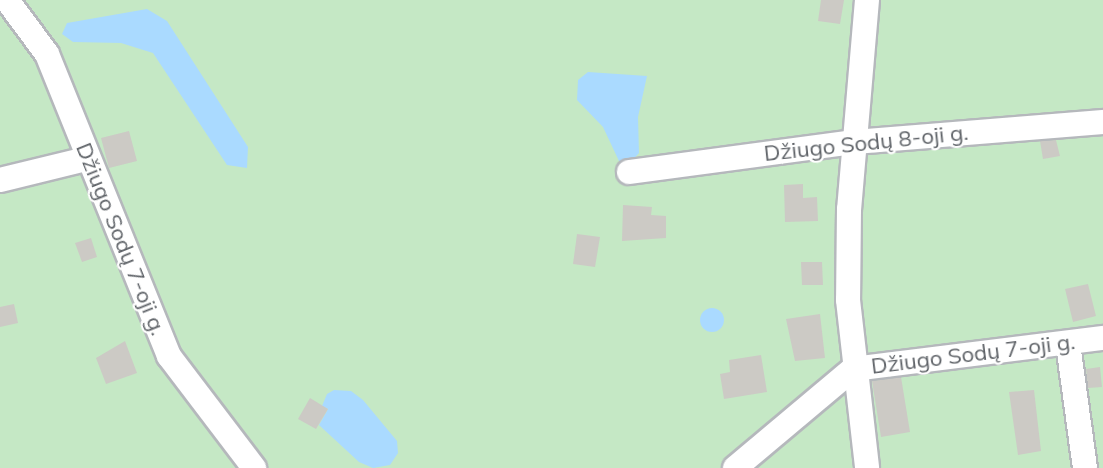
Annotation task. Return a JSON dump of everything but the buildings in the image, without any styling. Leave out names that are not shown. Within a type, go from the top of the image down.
[{"type":"street","name":"Džiugo Sodų 7-oji g.","points":[[7,0],[47,54],[86,159],[169,356],[254,468]]},
{"type":"street","points":[[867,0],[854,142],[848,300],[853,369],[867,468]]},
{"type":"street","name":"Džiugo Sodų 8-oji g.","points":[[629,172],[854,142],[1103,122]]},
{"type":"street","points":[[0,180],[86,159]]},
{"type":"street","name":"Džiugo Sodų 7-oji g.","points":[[735,468],[853,369],[1103,338]]},
{"type":"street","points":[[1068,344],[1085,468]]},
{"type":"green space","points":[[0,0],[1103,0],[1103,468],[0,468]]},
{"type":"water","points":[[147,9],[167,21],[248,147],[247,168],[227,165],[153,53],[121,43],[73,42],[62,34],[67,23]]},
{"type":"water","points":[[588,72],[647,76],[638,117],[639,153],[631,162],[619,161],[603,127],[577,100],[578,80]]},
{"type":"water","points":[[712,308],[720,312],[724,320],[720,328],[712,332],[704,328],[700,320],[704,312]]},
{"type":"water","points":[[334,390],[351,391],[363,400],[397,441],[398,453],[390,465],[373,468],[359,462],[319,425],[328,409],[322,406],[327,394]]}]
